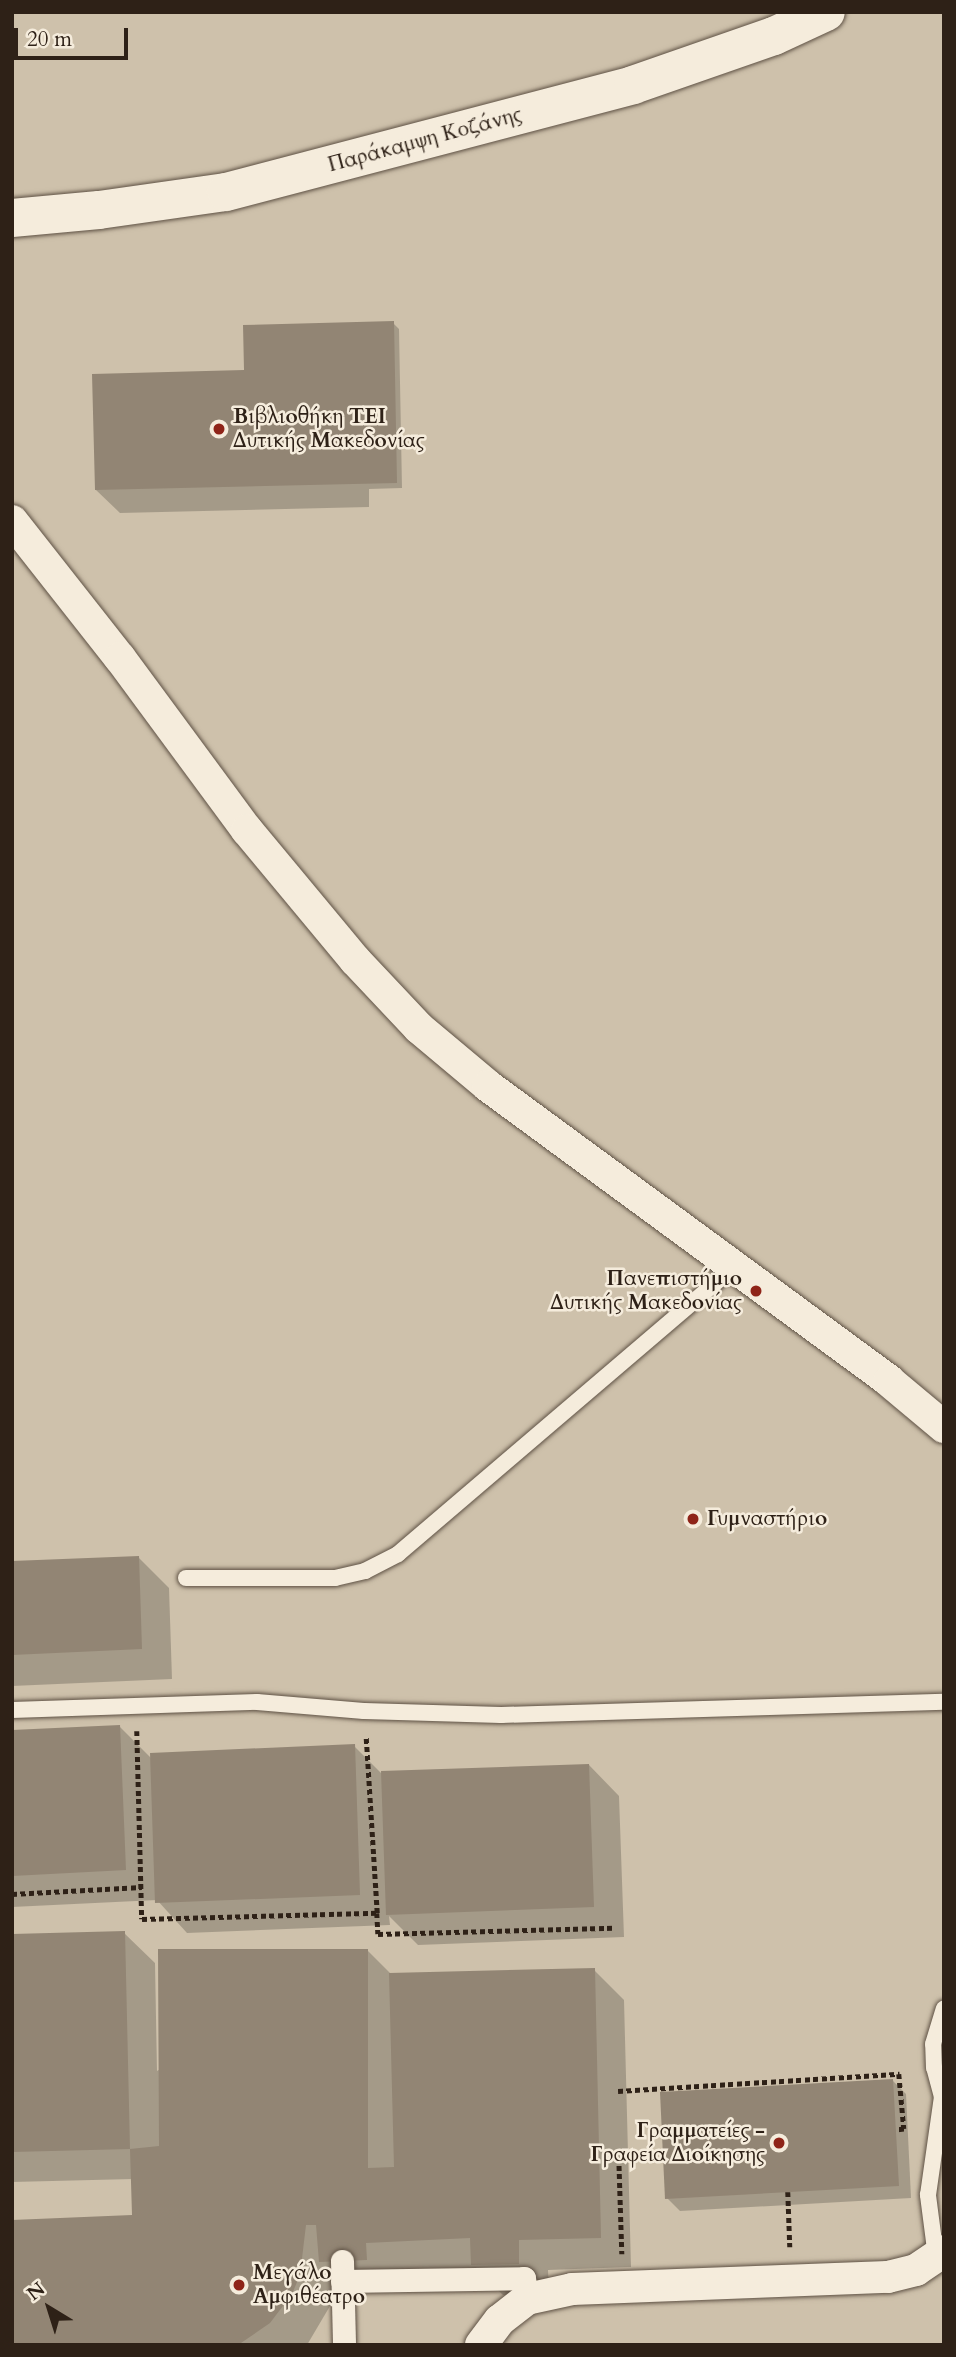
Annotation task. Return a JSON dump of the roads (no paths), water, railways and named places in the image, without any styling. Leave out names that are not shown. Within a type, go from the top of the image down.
[{"type":"main road","name":"Παράκαμψη Κοζάνης","points":[[12,218],[99,210],[226,192],[633,85],[774,36],[826,12]]},
{"type":"street","points":[[12,521],[120,658],[247,831],[355,960],[419,1028],[488,1086],[889,1381],[944,1427]]},
{"type":"street","points":[[481,2345],[500,2320],[527,2300],[572,2289],[888,2277],[916,2270],[940,2254]]},
{"type":"street","points":[[344,2345],[342,2271],[524,2278],[527,2300]]},
{"type":"lane","points":[[186,1578],[335,1578],[365,1571],[398,1554],[734,1267]]},
{"type":"lane","points":[[12,1710],[257,1702],[364,1711],[501,1715],[944,1702]]},
{"type":"lane","points":[[940,2254],[928,2195],[940,2140],[943,2097],[934,2068],[933,2044],[944,2009]]},
{"type":"place","name":"Βιβλιοθήκη ΤΕΙ Δυτικής Μακεδονίας","points":[[219,429]]},
{"type":"place","name":"Πανεπιστήμιο Δυτικής Μακεδονίας","points":[[756,1291]]},
{"type":"place","name":"Γυμναστήριο","points":[[693,1519]]},
{"type":"place","name":"Γραμματείες - Γραφεία Διοίκησης","points":[[779,2143]]},
{"type":"place","name":"Μεγάλο Αμφιθέατρο","points":[[239,2285]]}]
